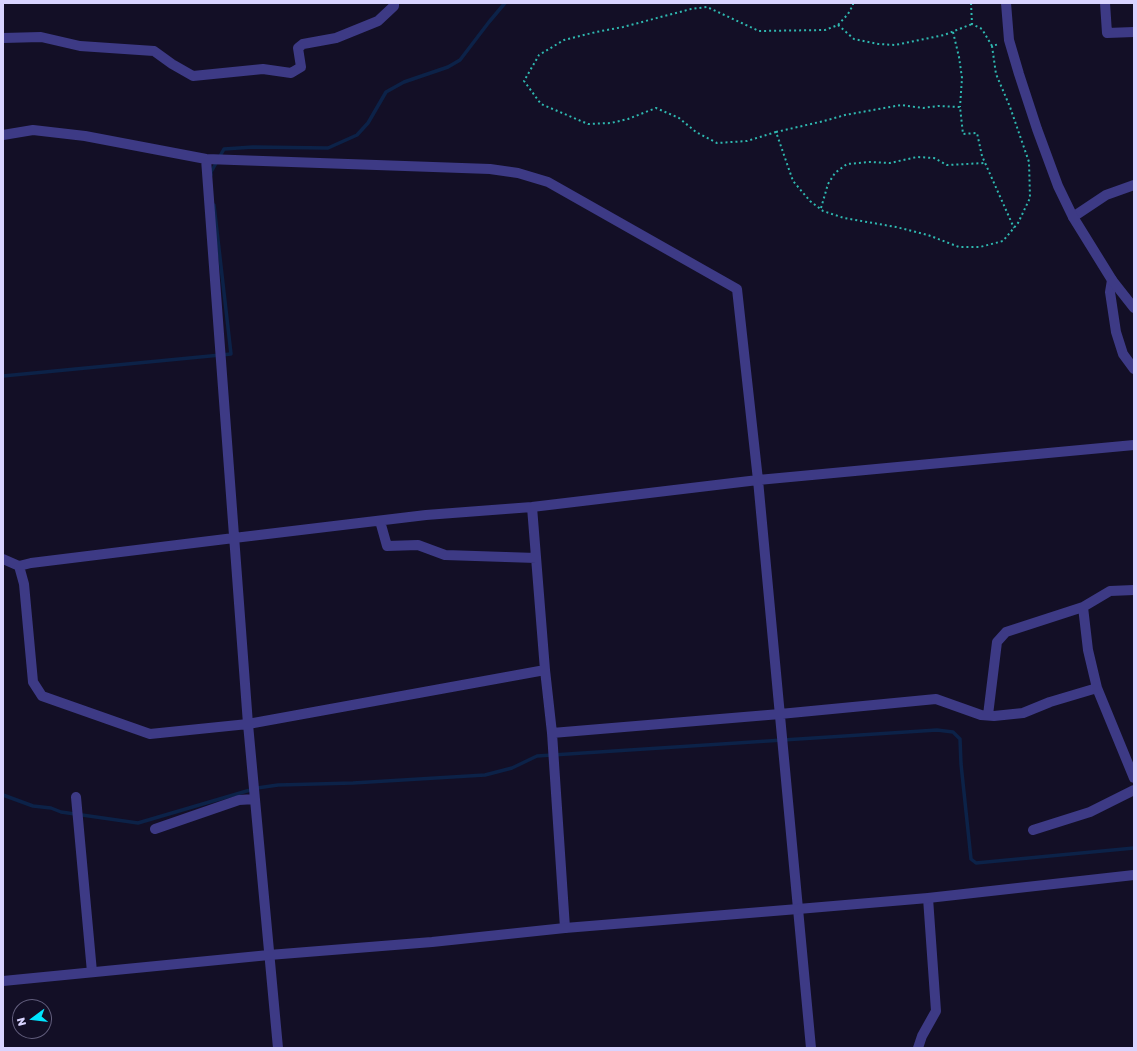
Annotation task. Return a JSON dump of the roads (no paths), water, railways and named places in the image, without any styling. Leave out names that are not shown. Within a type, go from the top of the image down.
[{"type":"street","points":[[3,38],[41,38],[80,46],[154,51],[172,64],[193,76],[263,69],[291,73],[301,67],[298,48],[302,44],[336,38],[378,21],[394,6],[394,3]]},
{"type":"street","points":[[1006,3],[1009,40],[1030,108],[1058,186],[1073,217],[1112,280],[1134,308]]},
{"type":"street","points":[[1105,3],[1107,33],[1134,32]]},
{"type":"street","points":[[3,135],[33,130],[85,136],[206,159],[490,169],[518,173],[548,182],[737,290],[758,480],[811,1048]]},
{"type":"street","points":[[206,159],[248,724],[278,1048]]},
{"type":"street","points":[[1073,217],[1106,195],[1134,185]]},
{"type":"street","points":[[1112,280],[1110,292],[1116,332],[1123,354],[1134,369]]},
{"type":"street","points":[[3,559],[19,566],[31,563],[426,515],[532,507],[758,480],[1134,445]]},
{"type":"street","points":[[532,507],[545,670],[552,733],[565,928]]},
{"type":"street","points":[[380,521],[387,546],[418,545],[446,555],[536,558]]},
{"type":"street","points":[[19,566],[24,584],[33,682],[42,696],[150,734],[248,724],[545,670]]},
{"type":"street","points":[[988,715],[997,642],[1006,632],[1083,607],[1110,591],[1134,590]]},
{"type":"street","points":[[1083,607],[1088,650],[1097,688],[1134,778]]},
{"type":"street","points":[[552,733],[936,699],[981,715],[994,716],[1023,713],[1050,702],[1097,688]]},
{"type":"street","points":[[1033,830],[1090,812],[1134,790]]},
{"type":"street","points":[[76,797],[92,972]]},
{"type":"street","points":[[155,829],[239,800],[255,799]]},
{"type":"street","points":[[3,981],[269,955],[432,942],[565,928],[798,910],[928,898],[1134,875]]},
{"type":"street","points":[[918,1048],[922,1036],[936,1011],[928,898]]},
{"type":"waterway","points":[[211,175],[211,172],[224,149],[253,147],[328,148],[357,135],[368,123],[386,92],[404,82],[448,67],[460,60],[505,3]]},
{"type":"waterway","points":[[3,376],[231,354],[214,205]]},
{"type":"waterway","points":[[3,795],[33,806],[51,808],[61,812],[138,823],[257,788],[278,785],[353,783],[485,775],[512,768],[537,756],[937,730],[953,732],[960,739],[961,764],[971,859],[976,863],[1134,848]]}]
